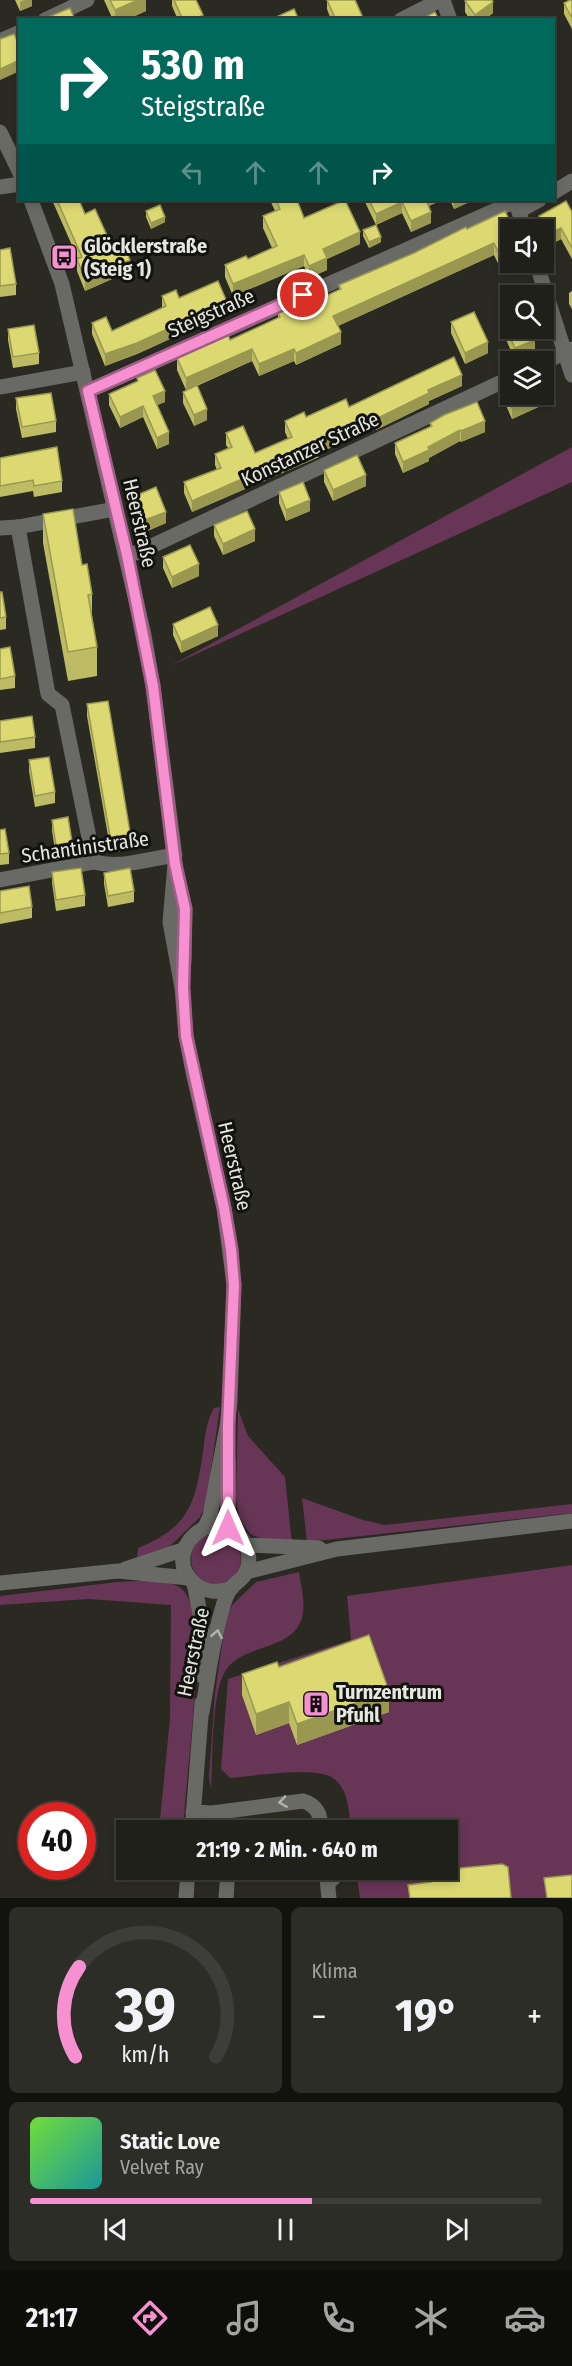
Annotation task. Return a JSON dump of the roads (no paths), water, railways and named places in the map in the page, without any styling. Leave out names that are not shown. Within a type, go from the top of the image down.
[{"type":"street","points":[[49,18],[87,0]]},
{"type":"street","points":[[405,18],[442,0],[449,18]]},
{"type":"street","points":[[0,41],[18,33]]},
{"type":"street","points":[[0,132],[18,169]]},
{"type":"street","points":[[555,191],[572,181]]},
{"type":"street","points":[[0,187],[18,184]]},
{"type":"street","name":"Heerstraße","points":[[31,201],[62,284],[127,555],[153,686],[175,859],[170,922],[183,988],[186,1036],[231,1249],[233,1295],[228,1426],[228,1528]]},
{"type":"street","name":"Steigstraße","points":[[88,391],[517,204],[534,201]]},
{"type":"street","points":[[517,204],[522,219]]},
{"type":"street","points":[[540,273],[568,351],[572,375]]},
{"type":"street","points":[[554,358],[568,351]]},
{"type":"street","points":[[0,386],[82,372]]},
{"type":"street","name":"Konstanzer Straße","points":[[127,555],[139,552],[500,383]]},
{"type":"street","points":[[0,528],[18,527],[115,509]]},
{"type":"street","points":[[18,527],[48,694],[62,705],[94,862]]},
{"type":"street","name":"Schantinistraße","points":[[0,880],[94,862],[118,865],[175,859]]},
{"type":"street","name":"Heerstraße","points":[[205,1527],[210,1516],[228,1426]]},
{"type":"street","points":[[192,1581],[183,1564],[185,1549],[195,1533],[205,1527],[216,1525],[239,1534],[246,1545],[249,1557],[246,1572],[337,1549],[572,1521]]},
{"type":"street","points":[[246,1545],[337,1549]]},
{"type":"street","points":[[118,1572],[185,1549]]},
{"type":"street","points":[[0,1583],[118,1572],[192,1581],[204,1589],[215,1592],[232,1587]]},
{"type":"street","name":"Heerstraße","points":[[202,1712],[221,1613],[232,1587],[239,1583],[246,1572]]},
{"type":"street","name":"Heerstraße","points":[[192,1581],[202,1624],[202,1712],[193,1820]]},
{"type":"street","points":[[193,1812],[212,1813],[303,1801],[316,1808],[321,1820]]},
{"type":"street","points":[[186,1898],[187,1880]]},
{"type":"street","points":[[226,1898],[227,1880]]},
{"type":"place","name":"Glöcklerstraße (Steig 1)","points":[[64,257]]},
{"type":"place","name":"Turnzentrum Pfuhl","points":[[316,1704]]}]
